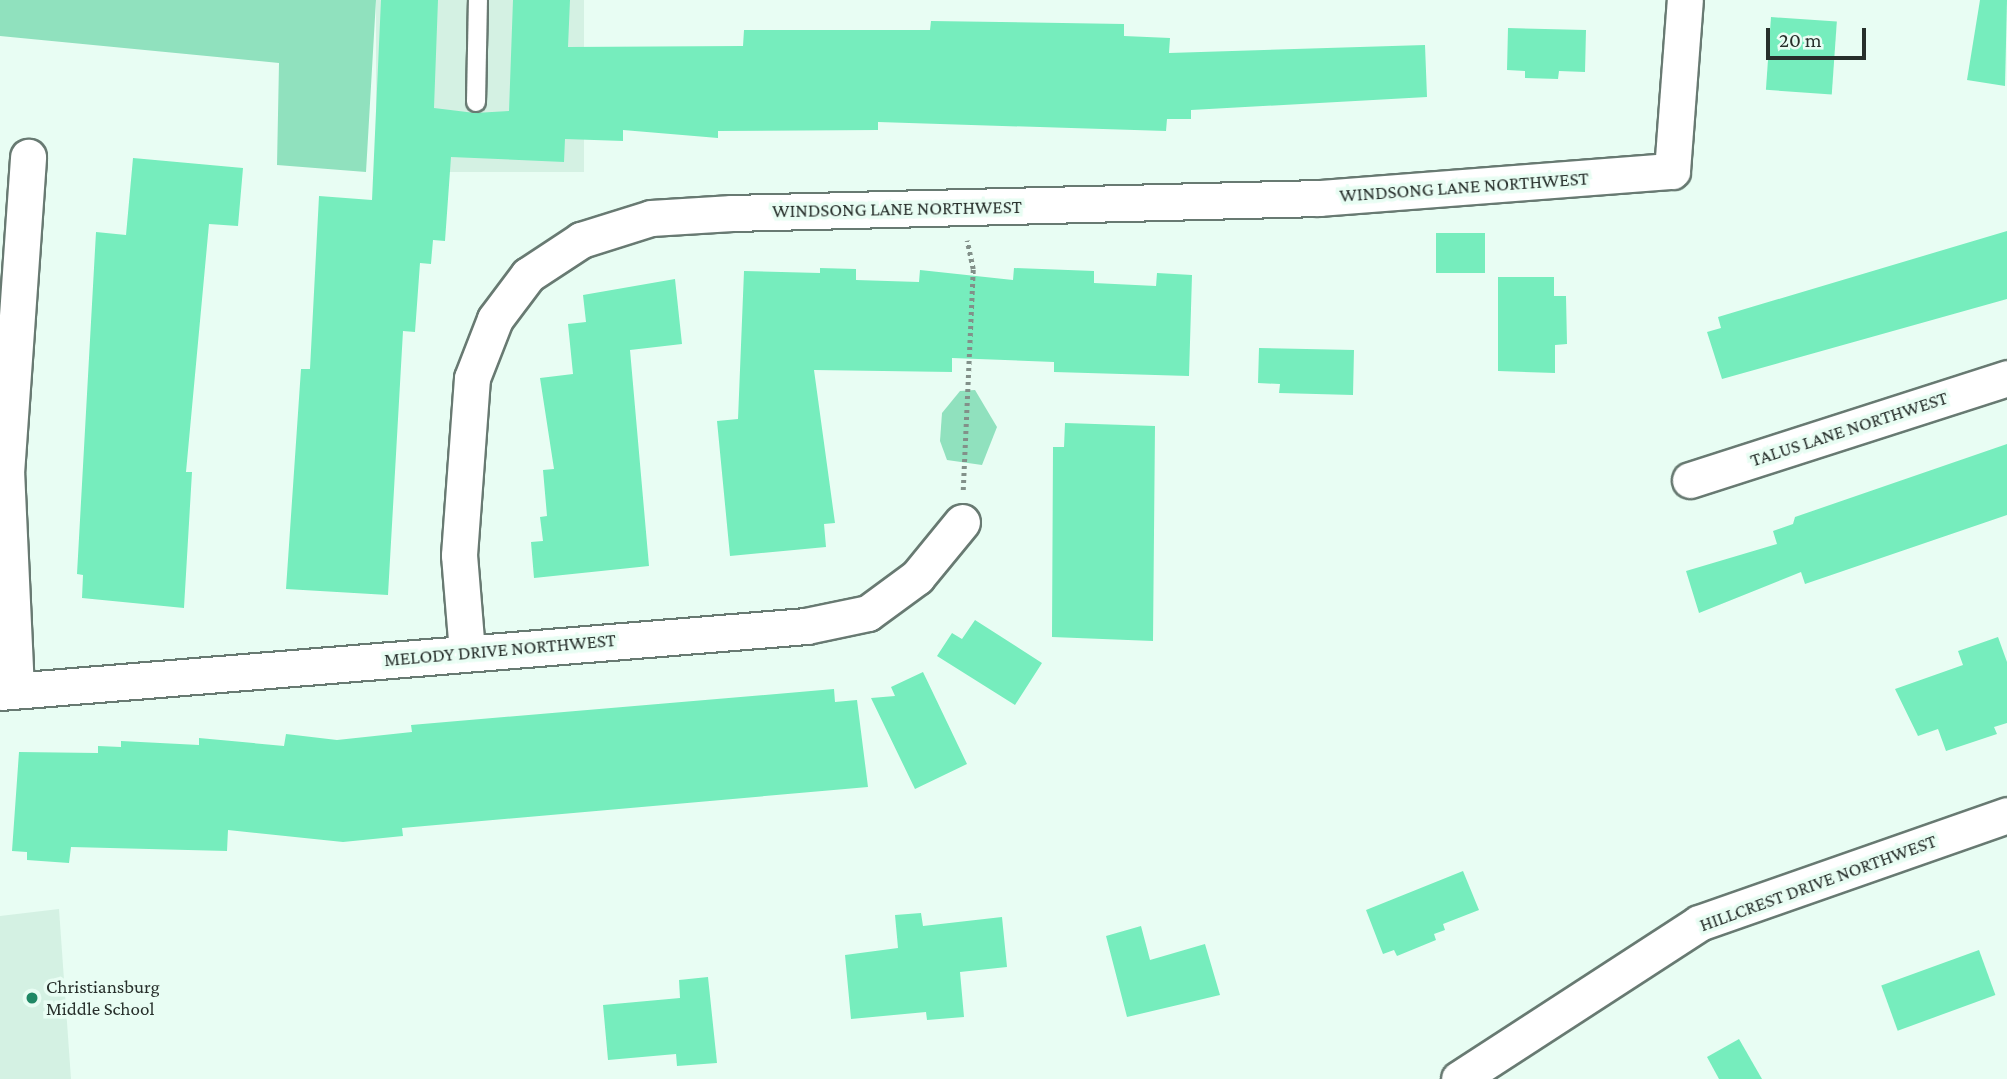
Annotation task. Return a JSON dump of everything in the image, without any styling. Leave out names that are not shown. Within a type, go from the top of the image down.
[{"type":"street","name":"WINDSONG LANE NORTHWEST","points":[[467,652],[459,555],[472,378],[495,319],[528,275],[581,240],[650,219],[1319,198],[1672,171],[1685,0]]},
{"type":"street","points":[[8,691],[6,474],[28,158]]},
{"type":"street","name":"TALUS LANE NORTHWEST","points":[[1690,480],[2007,378]]},
{"type":"street","name":"MELODY DRIVE NORTHWEST","points":[[8,691],[806,626],[868,613],[917,577],[962,522]]},
{"type":"street","name":"HILLCREST DRIVE NORTHWEST","points":[[1460,1079],[1699,923],[2007,815]]},
{"type":"lane","points":[[476,102],[478,0]]},
{"type":"path","points":[[962,522],[973,269],[966,208]]},
{"type":"shaded area","points":[[376,0],[584,0],[584,172],[376,172]]},
{"type":"shaded area","name":"Christiansburg Middle School","points":[[59,909],[71,1079],[0,1079],[0,916]]},
{"type":"green space","points":[[0,0],[376,0],[366,172],[277,165],[279,63],[0,36]]},
{"type":"green space","points":[[975,390],[997,427],[982,465],[947,460],[940,441],[942,413],[960,391]]},
{"type":"building","points":[[381,0],[438,0],[434,108],[475,113],[509,111],[513,0],[570,0],[568,47],[743,46],[744,30],[930,30],[931,21],[1124,24],[1124,36],[1170,38],[1169,53],[1425,45],[1427,97],[1191,110],[1191,119],[1167,119],[1166,131],[878,122],[878,130],[718,131],[718,138],[623,130],[623,141],[565,139],[564,162],[451,157],[445,241],[433,240],[431,264],[420,263],[415,332],[403,331],[388,595],[286,589],[301,369],[310,369],[319,196],[372,200]]},
{"type":"building","points":[[1980,0],[2007,0],[2005,86],[1967,80]]},
{"type":"building","points":[[1771,17],[1837,22],[1832,94],[1766,90]]},
{"type":"building","points":[[1508,28],[1586,30],[1585,72],[1559,71],[1558,79],[1525,78],[1525,71],[1507,70]]},
{"type":"building","points":[[133,158],[243,168],[238,226],[209,224],[186,472],[192,472],[184,608],[82,598],[83,575],[77,574],[96,232],[126,235]]},
{"type":"building","points":[[2007,231],[2007,299],[1722,379],[1707,332],[1721,328],[1718,317]]},
{"type":"building","points":[[1436,233],[1485,233],[1485,273],[1436,273]]},
{"type":"building","points":[[820,268],[856,269],[856,280],[919,282],[920,270],[1013,280],[1014,268],[1094,271],[1094,283],[1156,286],[1157,273],[1192,275],[1189,376],[1054,372],[1054,362],[952,358],[952,372],[814,370],[835,523],[824,524],[826,547],[730,556],[717,421],[738,419],[744,271],[820,273]]},
{"type":"building","points":[[1498,277],[1554,277],[1554,296],[1566,296],[1567,344],[1555,345],[1555,373],[1498,371]]},
{"type":"building","points":[[675,279],[682,344],[630,350],[649,566],[534,578],[531,542],[543,541],[540,517],[547,516],[543,470],[554,469],[540,378],[573,374],[568,324],[586,322],[583,295]]},
{"type":"building","points":[[1259,348],[1354,350],[1353,395],[1279,393],[1280,384],[1258,383]]},
{"type":"building","points":[[1065,423],[1155,426],[1153,641],[1052,637],[1053,447],[1064,447]]},
{"type":"building","points":[[2007,444],[2007,515],[1805,584],[1801,572],[1699,613],[1686,571],[1777,544],[1773,531],[1793,524],[1795,517]]},
{"type":"building","points":[[975,620],[1042,663],[1015,705],[937,656],[952,633],[962,639]]},
{"type":"building","points":[[1998,637],[2007,662],[2007,723],[1994,727],[1997,734],[1946,751],[1938,729],[1918,736],[1895,689],[1963,665],[1958,651]]},
{"type":"building","points":[[923,672],[967,764],[915,789],[871,698],[895,696],[891,687]]},
{"type":"building","points":[[834,689],[835,702],[857,700],[868,787],[402,828],[403,836],[343,842],[228,830],[227,851],[71,847],[69,863],[27,860],[27,852],[12,851],[19,752],[98,753],[98,746],[121,747],[121,741],[199,745],[199,738],[284,746],[286,734],[337,740],[412,732],[411,725]]},
{"type":"building","points":[[1463,871],[1479,910],[1443,924],[1445,930],[1434,934],[1436,940],[1397,956],[1394,950],[1383,954],[1366,910]]},
{"type":"building","points":[[921,913],[923,926],[1002,917],[1007,967],[960,972],[964,1017],[927,1020],[926,1012],[851,1019],[845,955],[898,948],[895,915]]},
{"type":"building","points":[[1141,926],[1150,960],[1205,944],[1220,995],[1127,1017],[1106,936]]},
{"type":"building","points":[[1979,950],[1995,995],[1898,1031],[1881,986]]},
{"type":"building","points":[[708,977],[717,1063],[677,1066],[676,1054],[608,1060],[603,1005],[680,998],[679,980]]},
{"type":"building","points":[[1739,1039],[1762,1079],[1719,1079],[1707,1057]]},
{"type":"place","name":"Christiansburg Middle School","points":[[32,998]]}]
